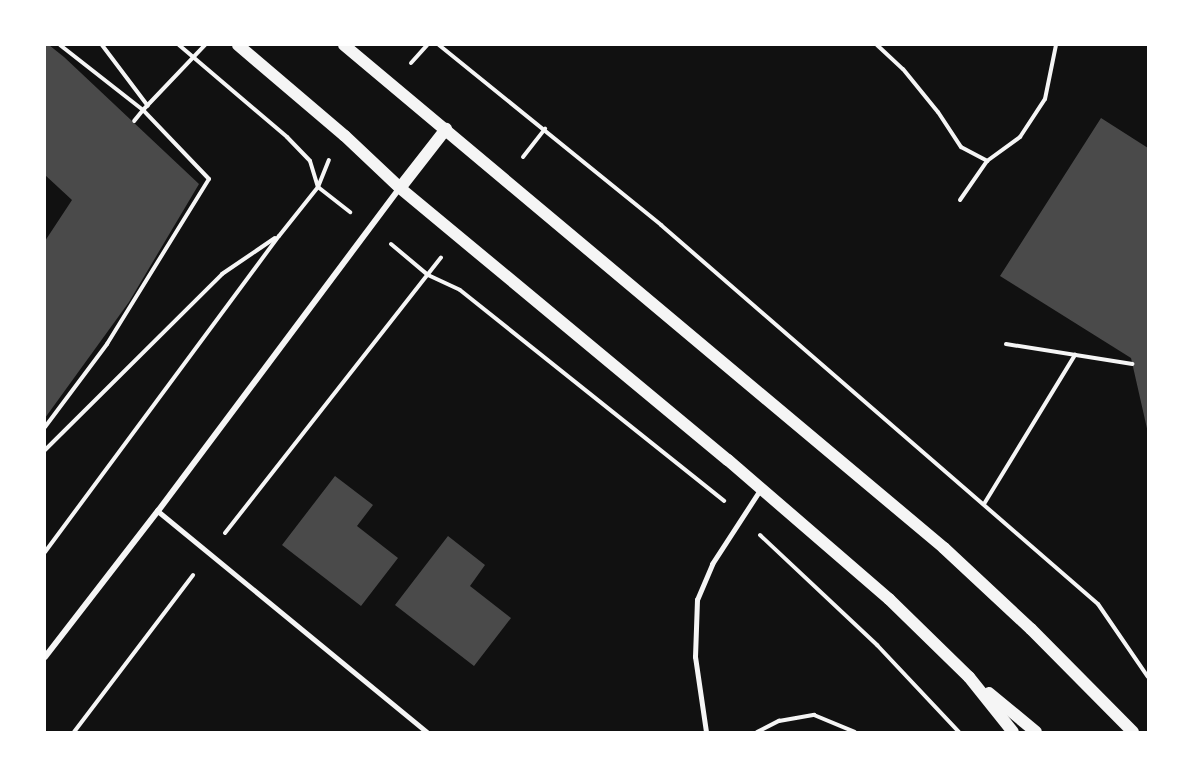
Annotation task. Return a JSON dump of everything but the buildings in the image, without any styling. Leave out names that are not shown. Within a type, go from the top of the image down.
[{"type":"main road","points":[[238,45],[345,136],[400,188],[761,488],[889,599],[969,677],[1036,732]]},
{"type":"main road","points":[[345,45],[944,548],[1032,629],[1133,732]]},
{"type":"main road","points":[[400,188],[446,129]]},
{"type":"main road","points":[[969,677],[1013,732]]},
{"type":"street","points":[[45,657],[158,511],[400,188]]},
{"type":"lane","points":[[706,732],[695,657],[697,600],[712,564],[761,488]]},
{"type":"lane","points":[[158,511],[427,732]]},
{"type":"path","points":[[45,427],[107,344],[209,179],[143,110],[60,45]]},
{"type":"path","points":[[102,45],[148,106]]},
{"type":"path","points":[[179,45],[310,161],[318,187],[331,198]]},
{"type":"path","points":[[134,121],[205,45]]},
{"type":"path","points":[[410,64],[427,45]]},
{"type":"path","points":[[439,45],[661,225],[1098,603],[1148,677]]},
{"type":"path","points":[[877,45],[931,104],[962,147],[987,161]]},
{"type":"path","points":[[960,200],[987,161],[1020,137],[1045,99],[1056,45]]},
{"type":"path","points":[[518,164],[545,129]]},
{"type":"path","points":[[45,552],[279,236],[318,187],[327,162]]},
{"type":"path","points":[[45,450],[222,274],[279,236]]},
{"type":"path","points":[[409,260],[428,275],[460,290],[717,496],[878,645],[959,732]]},
{"type":"path","points":[[74,732],[209,554],[438,261]]},
{"type":"path","points":[[1006,344],[1132,364]]},
{"type":"path","points":[[984,504],[1075,355]]},
{"type":"path","points":[[757,732],[779,722],[814,715],[855,732]]}]
